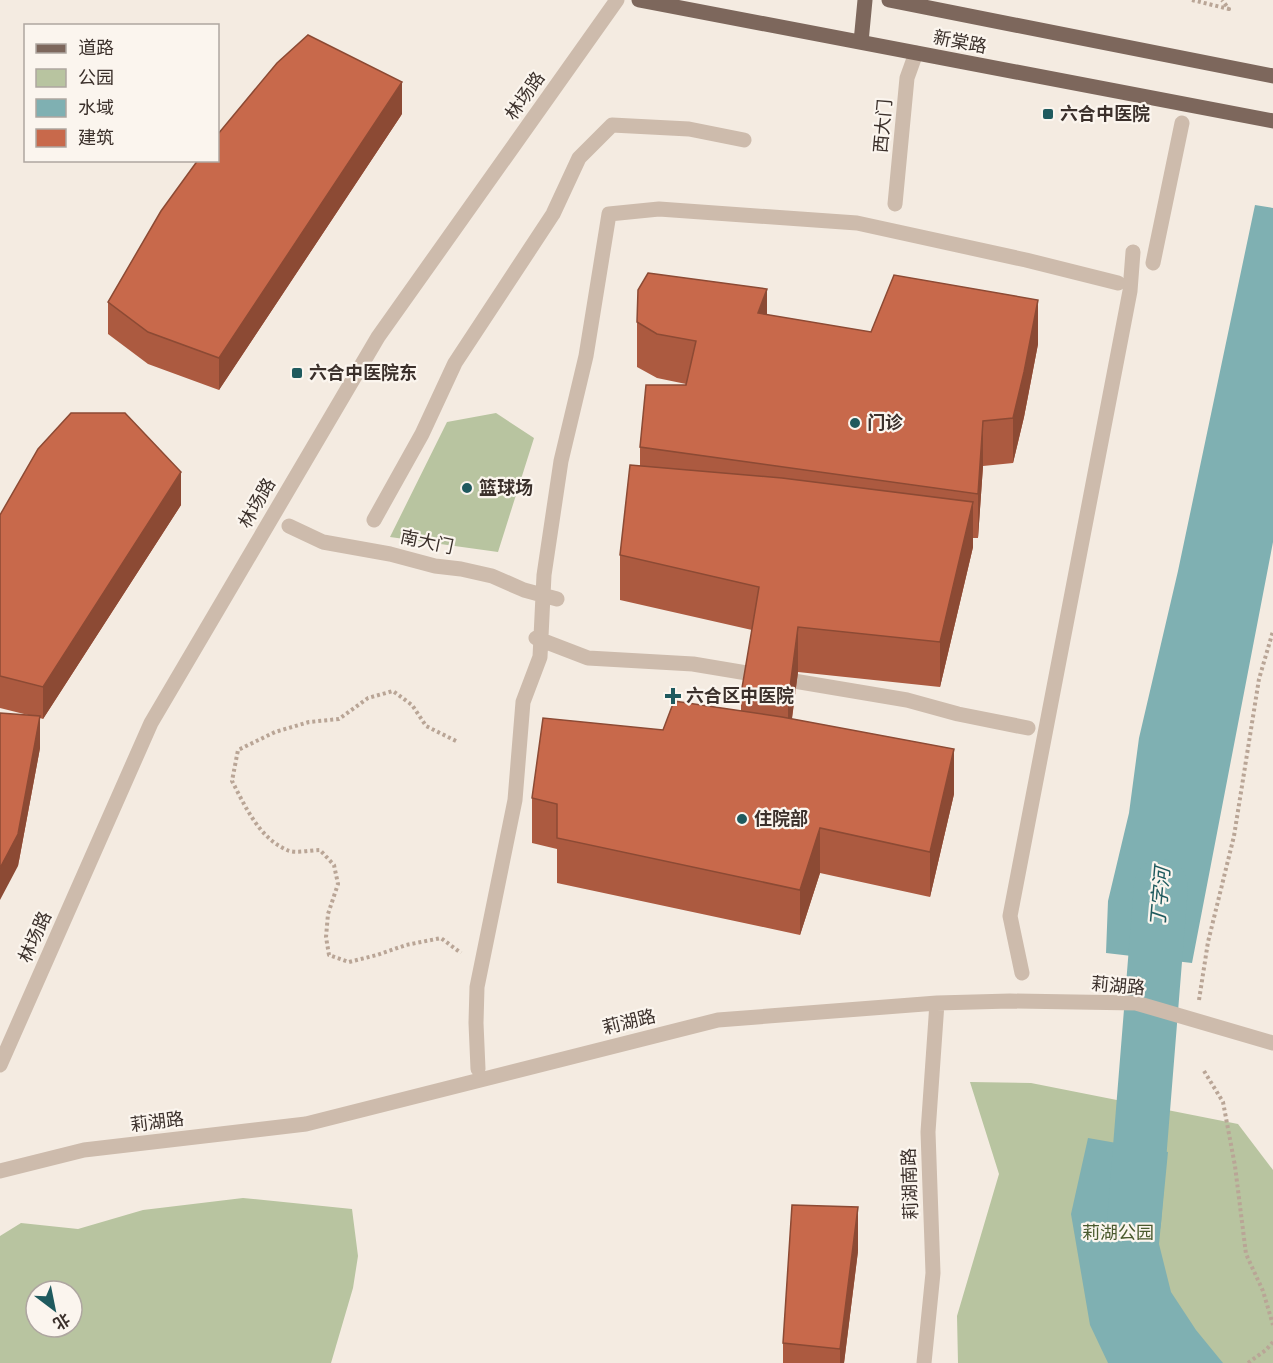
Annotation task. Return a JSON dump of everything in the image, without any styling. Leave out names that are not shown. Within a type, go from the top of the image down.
[{"type":"main road","name":"新棠路","points":[[639,0],[1273,121]]},
{"type":"main road","points":[[861,42],[865,0]]},
{"type":"main road","name":"新棠路","points":[[890,0],[1273,76]]},
{"type":"street","name":"林场路","points":[[0,1065],[151,723],[378,337],[617,0]]},
{"type":"street","name":"西大门","points":[[895,204],[907,78],[916,53]]},
{"type":"street","points":[[1153,263],[1182,123]]},
{"type":"street","points":[[374,520],[422,434],[455,363],[553,214],[579,158],[612,125],[689,129],[744,140]]},
{"type":"street","points":[[478,1069],[477,987],[514,800],[523,702],[540,657],[544,575],[561,461],[586,356],[609,214],[659,209],[857,223],[1026,260],[1118,283]]},
{"type":"street","points":[[1022,973],[1011,916],[1130,291],[1133,252]]},
{"type":"street","name":"南大门","points":[[289,526],[322,542],[492,576],[524,590],[557,599]]},
{"type":"street","points":[[536,638],[588,658],[693,664],[907,700],[968,716],[1028,728]]},
{"type":"street","name":"莉湖路","points":[[0,1171],[84,1150],[306,1124],[718,1020],[937,1003],[1010,1001],[1136,1003],[1273,1043]]},
{"type":"street","name":"莉湖南路","points":[[924,1363],[933,1273],[928,1132],[937,1003]]},
{"type":"path","points":[[1192,0],[1229,9],[1222,0]]},
{"type":"path","points":[[1199,1004],[1208,942],[1234,836],[1259,679],[1273,631]]},
{"type":"path","points":[[456,741],[426,726],[412,705],[393,690],[368,698],[339,719],[309,722],[276,732],[238,750],[232,781],[253,820],[270,839],[289,851],[320,850],[334,865],[338,884],[328,914],[326,937],[329,955],[349,962],[406,945],[441,938],[461,953]]},
{"type":"path","points":[[1204,1071],[1223,1102],[1235,1166],[1245,1254],[1263,1291],[1273,1325]]},
{"type":"path","points":[[1248,1363],[1273,1342]]},
{"type":"green space","name":"篮球场","points":[[496,413],[534,438],[498,552],[390,537],[447,422]]},
{"type":"green space","name":"莉湖公园","points":[[970,1082],[1031,1083],[1238,1124],[1273,1170],[1273,1363],[958,1363],[957,1316],[999,1174]]},
{"type":"green space","points":[[243,1198],[352,1209],[358,1256],[353,1288],[331,1363],[0,1363],[0,1236],[21,1223],[78,1229],[143,1210]]},
{"type":"water","points":[[1255,205],[1273,208],[1273,542],[1192,963],[1106,953],[1108,901],[1129,813],[1139,738],[1178,571]]},
{"type":"water","points":[[1088,1138],[1168,1152],[1159,1244],[1171,1292],[1196,1330],[1223,1363],[1108,1363],[1090,1325],[1071,1214]]},
{"type":"building","points":[[308,35],[402,82],[219,358],[148,332],[108,302],[161,211],[197,162],[219,162],[219,133],[277,63]]},
{"type":"building","name":"门诊","points":[[648,273],[767,289],[758,313],[871,332],[894,275],[1038,300],[1013,418],[983,421],[978,494],[640,447],[646,385],[686,385],[696,341],[657,334],[637,322],[638,290]]},
{"type":"building","points":[[71,413],[125,413],[181,472],[43,687],[0,676],[0,515],[38,449]]},
{"type":"building","points":[[630,465],[782,478],[973,502],[940,642],[798,627],[788,702],[741,694],[759,587],[620,555]]},
{"type":"building","name":"住院部","points":[[674,701],[782,717],[954,749],[930,852],[820,828],[800,890],[557,838],[557,804],[532,798],[543,718],[663,730]]},
{"type":"building","points":[[0,713],[40,716],[18,834],[0,868]]},
{"type":"building","points":[[792,1205],[858,1207],[840,1349],[783,1343]]},
{"type":"waterway","name":"丁字河","points":[[1134,1222],[1161,886]]},
{"type":"place","name":"六合中医院","points":[[1048,114]]},
{"type":"place","name":"六合中医院东","points":[[297,373]]},
{"type":"place","name":"门诊","points":[[855,423]]},
{"type":"place","name":"篮球场","points":[[467,488]]},
{"type":"place","name":"六合区中医院","points":[[673,696]]},
{"type":"place","name":"住院部","points":[[742,819]]}]
